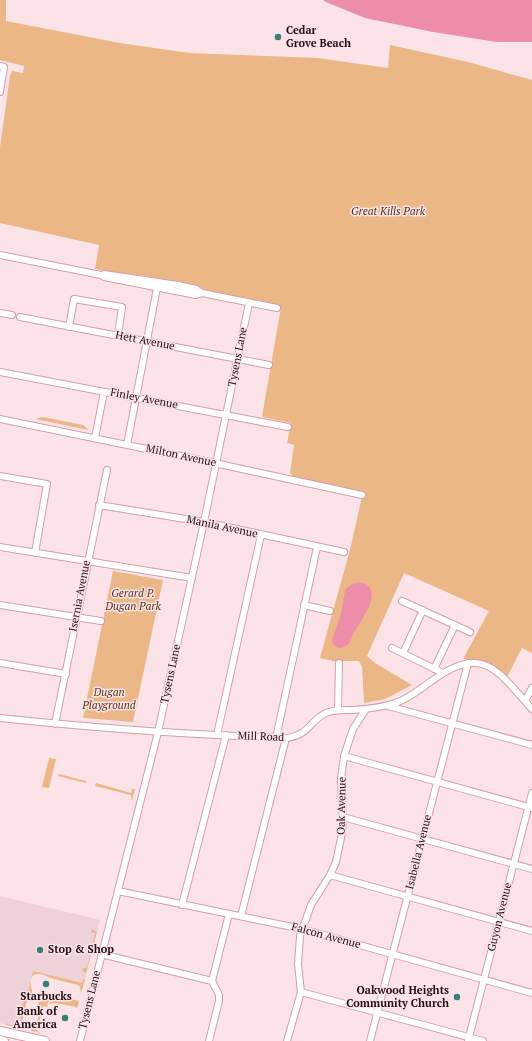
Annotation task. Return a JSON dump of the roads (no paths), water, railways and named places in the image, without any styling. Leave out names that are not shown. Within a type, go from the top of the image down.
[{"type":"main road","points":[[0,1031],[45,1041]]},
{"type":"main road","points":[[0,1040],[4,1041]]},
{"type":"street","points":[[0,92],[2,66]]},
{"type":"street","points":[[0,256],[101,275],[105,274],[178,285],[196,289],[202,293],[276,308]]},
{"type":"street","points":[[101,275],[104,278],[196,295],[202,293]]},
{"type":"street","points":[[127,445],[157,288]]},
{"type":"street","points":[[69,327],[74,299],[122,307],[118,336]]},
{"type":"street","name":"Tysens Lane","points":[[80,1041],[158,732],[227,415],[248,303]]},
{"type":"street","points":[[0,313],[12,316]]},
{"type":"street","name":"Hett Avenue","points":[[20,317],[269,365]]},
{"type":"street","name":"Finley Avenue","points":[[0,372],[288,427]]},
{"type":"street","points":[[95,438],[104,392]]},
{"type":"street","name":"Milton Avenue","points":[[0,419],[216,463],[362,495]]},
{"type":"street","name":"Isernia Avenue","points":[[55,724],[107,470]]},
{"type":"street","points":[[0,476],[47,484],[35,553]]},
{"type":"street","name":"Manila Avenue","points":[[99,505],[204,522],[344,552]]},
{"type":"street","points":[[217,735],[261,535]]},
{"type":"street","points":[[0,547],[192,578]]},
{"type":"street","points":[[276,738],[317,547]]},
{"type":"street","points":[[402,600],[470,632]]},
{"type":"street","points":[[0,605],[101,621]]},
{"type":"street","points":[[304,605],[330,611]]},
{"type":"street","points":[[403,653],[423,610]]},
{"type":"street","points":[[434,669],[455,625]]},
{"type":"street","points":[[392,648],[443,673]]},
{"type":"street","points":[[0,663],[66,674]]},
{"type":"street","points":[[338,710],[339,663]]},
{"type":"street","name":"Mill Road","points":[[0,718],[158,732],[286,738],[305,732],[324,714],[338,710],[366,709],[386,706],[404,700],[443,673],[458,665],[468,663],[478,663],[489,666],[495,670],[532,709]]},
{"type":"street","name":"Isabella Avenue","points":[[370,1041],[468,663]]},
{"type":"street","points":[[525,701],[532,688]]},
{"type":"street","points":[[386,706],[532,745]]},
{"type":"street","name":"Oak Avenue","points":[[286,1041],[301,992],[298,964],[300,936],[311,905],[330,875],[339,850],[342,838],[343,817],[341,779],[344,756],[353,729],[366,709]]},
{"type":"street","points":[[182,905],[226,735]]},
{"type":"street","points":[[242,916],[286,738]]},
{"type":"street","points":[[344,756],[530,807]]},
{"type":"street","name":"Guyon Avenue","points":[[469,1039],[530,807],[532,793]]},
{"type":"street","points":[[343,817],[532,869]]},
{"type":"street","points":[[330,875],[532,931]]},
{"type":"street","name":"Falcon Avenue","points":[[118,891],[302,929],[532,992]]},
{"type":"street","points":[[208,1041],[219,995],[212,981],[229,914]]},
{"type":"street","points":[[101,954],[212,981]]},
{"type":"street","points":[[301,992],[377,1012],[469,1039],[483,1041]]},
{"type":"place","name":"Cedar Grove Beach","points":[[278,37]]},
{"type":"place","name":"Stop & Shop","points":[[40,950]]},
{"type":"place","name":"Starbucks","points":[[46,984]]},
{"type":"place","name":"Oakwood Heights Community Church","points":[[457,997]]},
{"type":"place","name":"Bank of America","points":[[65,1018]]},
{"type":"park label","name":"Great Kills Park","points":[[388,212]]},
{"type":"park label","name":"Gerard P. Dugan Park","points":[[133,600]]},
{"type":"park label","name":"Dugan Playground","points":[[109,699]]}]
